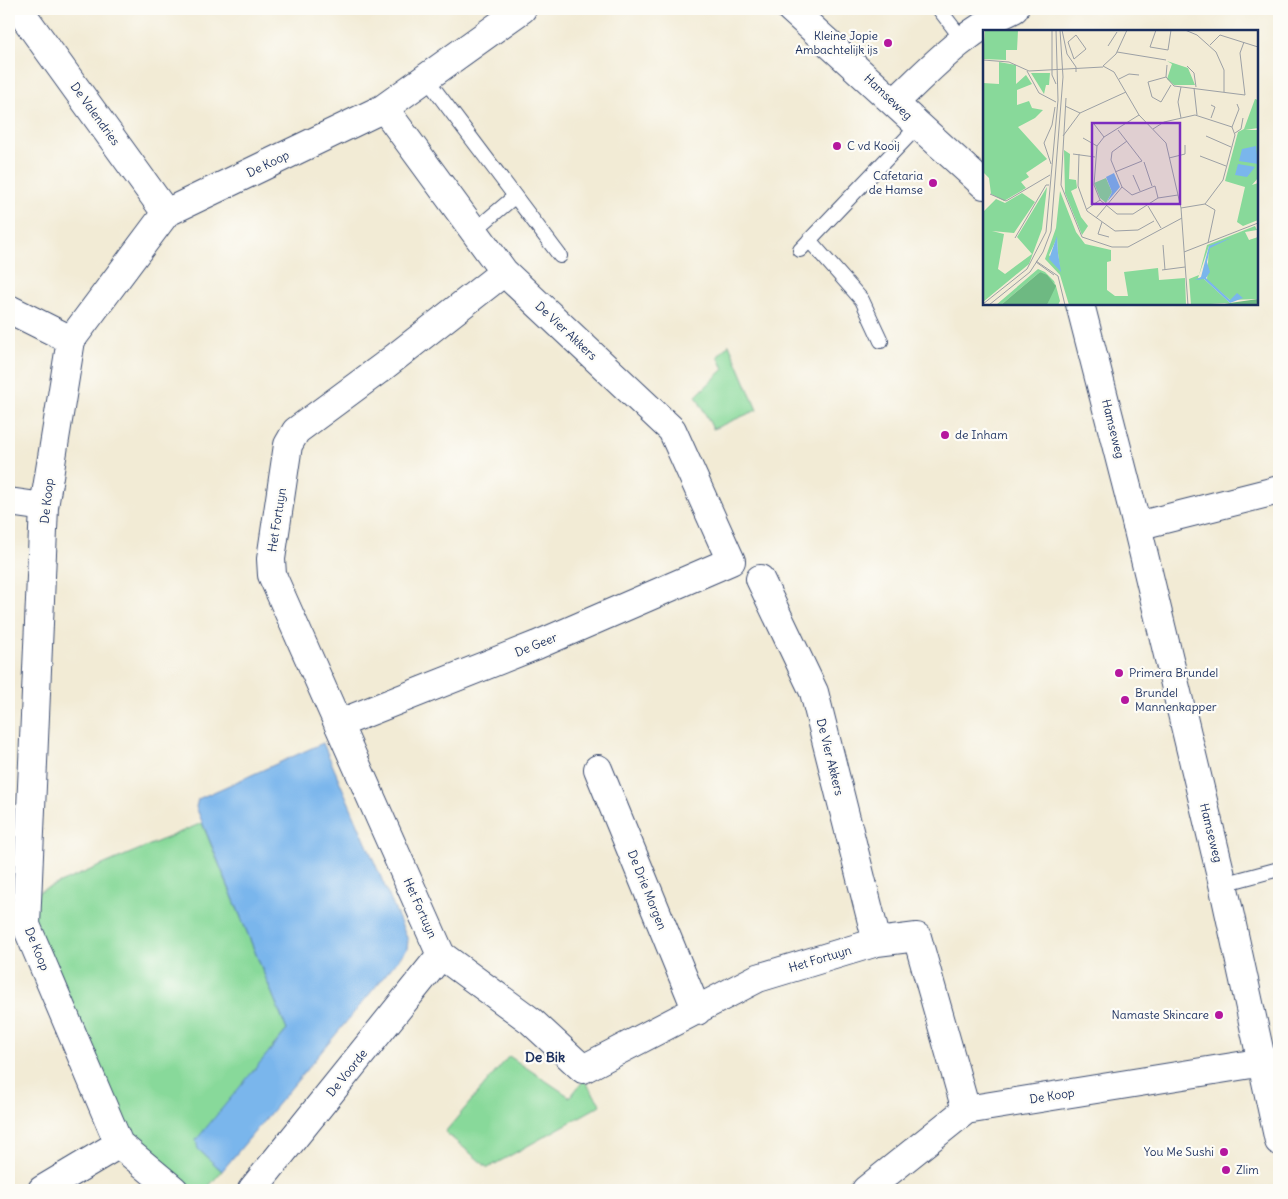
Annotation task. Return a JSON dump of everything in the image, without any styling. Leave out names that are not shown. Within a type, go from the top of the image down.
[{"type":"street","name":"De Koop","points":[[174,1190],[118,1144],[26,925],[44,507],[71,340],[166,213],[384,108],[522,9]]},
{"type":"street","name":"Hamseweg","points":[[791,9],[983,184]]},
{"type":"street","points":[[895,102],[962,39],[983,24],[1014,9]]},
{"type":"street","name":"De Valendries","points":[[23,15],[166,213]]},
{"type":"street","name":"De Vier Akkers","points":[[384,108],[504,272],[672,430],[731,561]]},
{"type":"street","name":"Het Fortuyn","points":[[504,272],[384,366],[296,430],[288,445],[270,559],[272,574],[442,956],[531,1021],[583,1069],[758,978],[876,942],[917,937],[966,1110]]},
{"type":"street","name":"Hamseweg","points":[[1080,305],[1137,526],[1223,884],[1264,1062],[1279,1140]]},
{"type":"street","points":[[9,309],[71,340]]},
{"type":"street","points":[[1137,526],[1279,490]]},
{"type":"street","points":[[9,502],[44,507]]},
{"type":"street","name":"De Geer","points":[[338,724],[538,645],[731,561]]},
{"type":"street","name":"De Vier Akkers","points":[[760,580],[814,692],[876,942]]},
{"type":"street","name":"De Drie Morgen","points":[[598,769],[697,1011]]},
{"type":"street","name":"De Voorde","points":[[252,1190],[442,956]]},
{"type":"street","name":"De Koop","points":[[866,1190],[966,1110],[1264,1062]]},
{"type":"street","points":[[42,1190],[118,1144]]},
{"type":"lane","points":[[939,9],[962,39]]},
{"type":"lane","points":[[426,78],[560,256]]},
{"type":"lane","points":[[881,341],[862,300],[804,245],[919,125]]},
{"type":"lane","points":[[474,231],[514,197]]},
{"type":"lane","points":[[1223,884],[1279,869]]},
{"type":"green space","points":[[729,344],[757,410],[713,429],[696,396],[724,369],[718,356]]},
{"type":"green space","points":[[202,823],[287,1030],[198,1149],[222,1171],[208,1187],[196,1190],[153,1158],[122,1131],[24,898]]},
{"type":"green space","points":[[509,1056],[570,1097],[584,1080],[601,1105],[488,1168],[445,1132]]},
{"type":"water","points":[[323,743],[408,940],[407,949],[222,1171],[198,1149],[196,1140],[287,1030],[196,807],[198,799]]},
{"type":"place","name":"Kleine Jopie Ambachtelijk ijs","points":[[888,43]]},
{"type":"place","name":"C vd Kooij","points":[[837,146]]},
{"type":"place","name":"Cafetaria de Hamse","points":[[933,183]]},
{"type":"place","name":"de Inham","points":[[945,435]]},
{"type":"place","name":"Primera Brundel","points":[[1119,673]]},
{"type":"place","name":"Brundel Mannenkapper","points":[[1125,700]]},
{"type":"place","name":"Namaste Skincare","points":[[1219,1015]]},
{"type":"place","name":"You Me Sushi","points":[[1224,1152]]},
{"type":"place","name":"Zlim","points":[[1226,1170]]},
{"type":"district","name":"De Bik","points":[[545,1057]]}]
